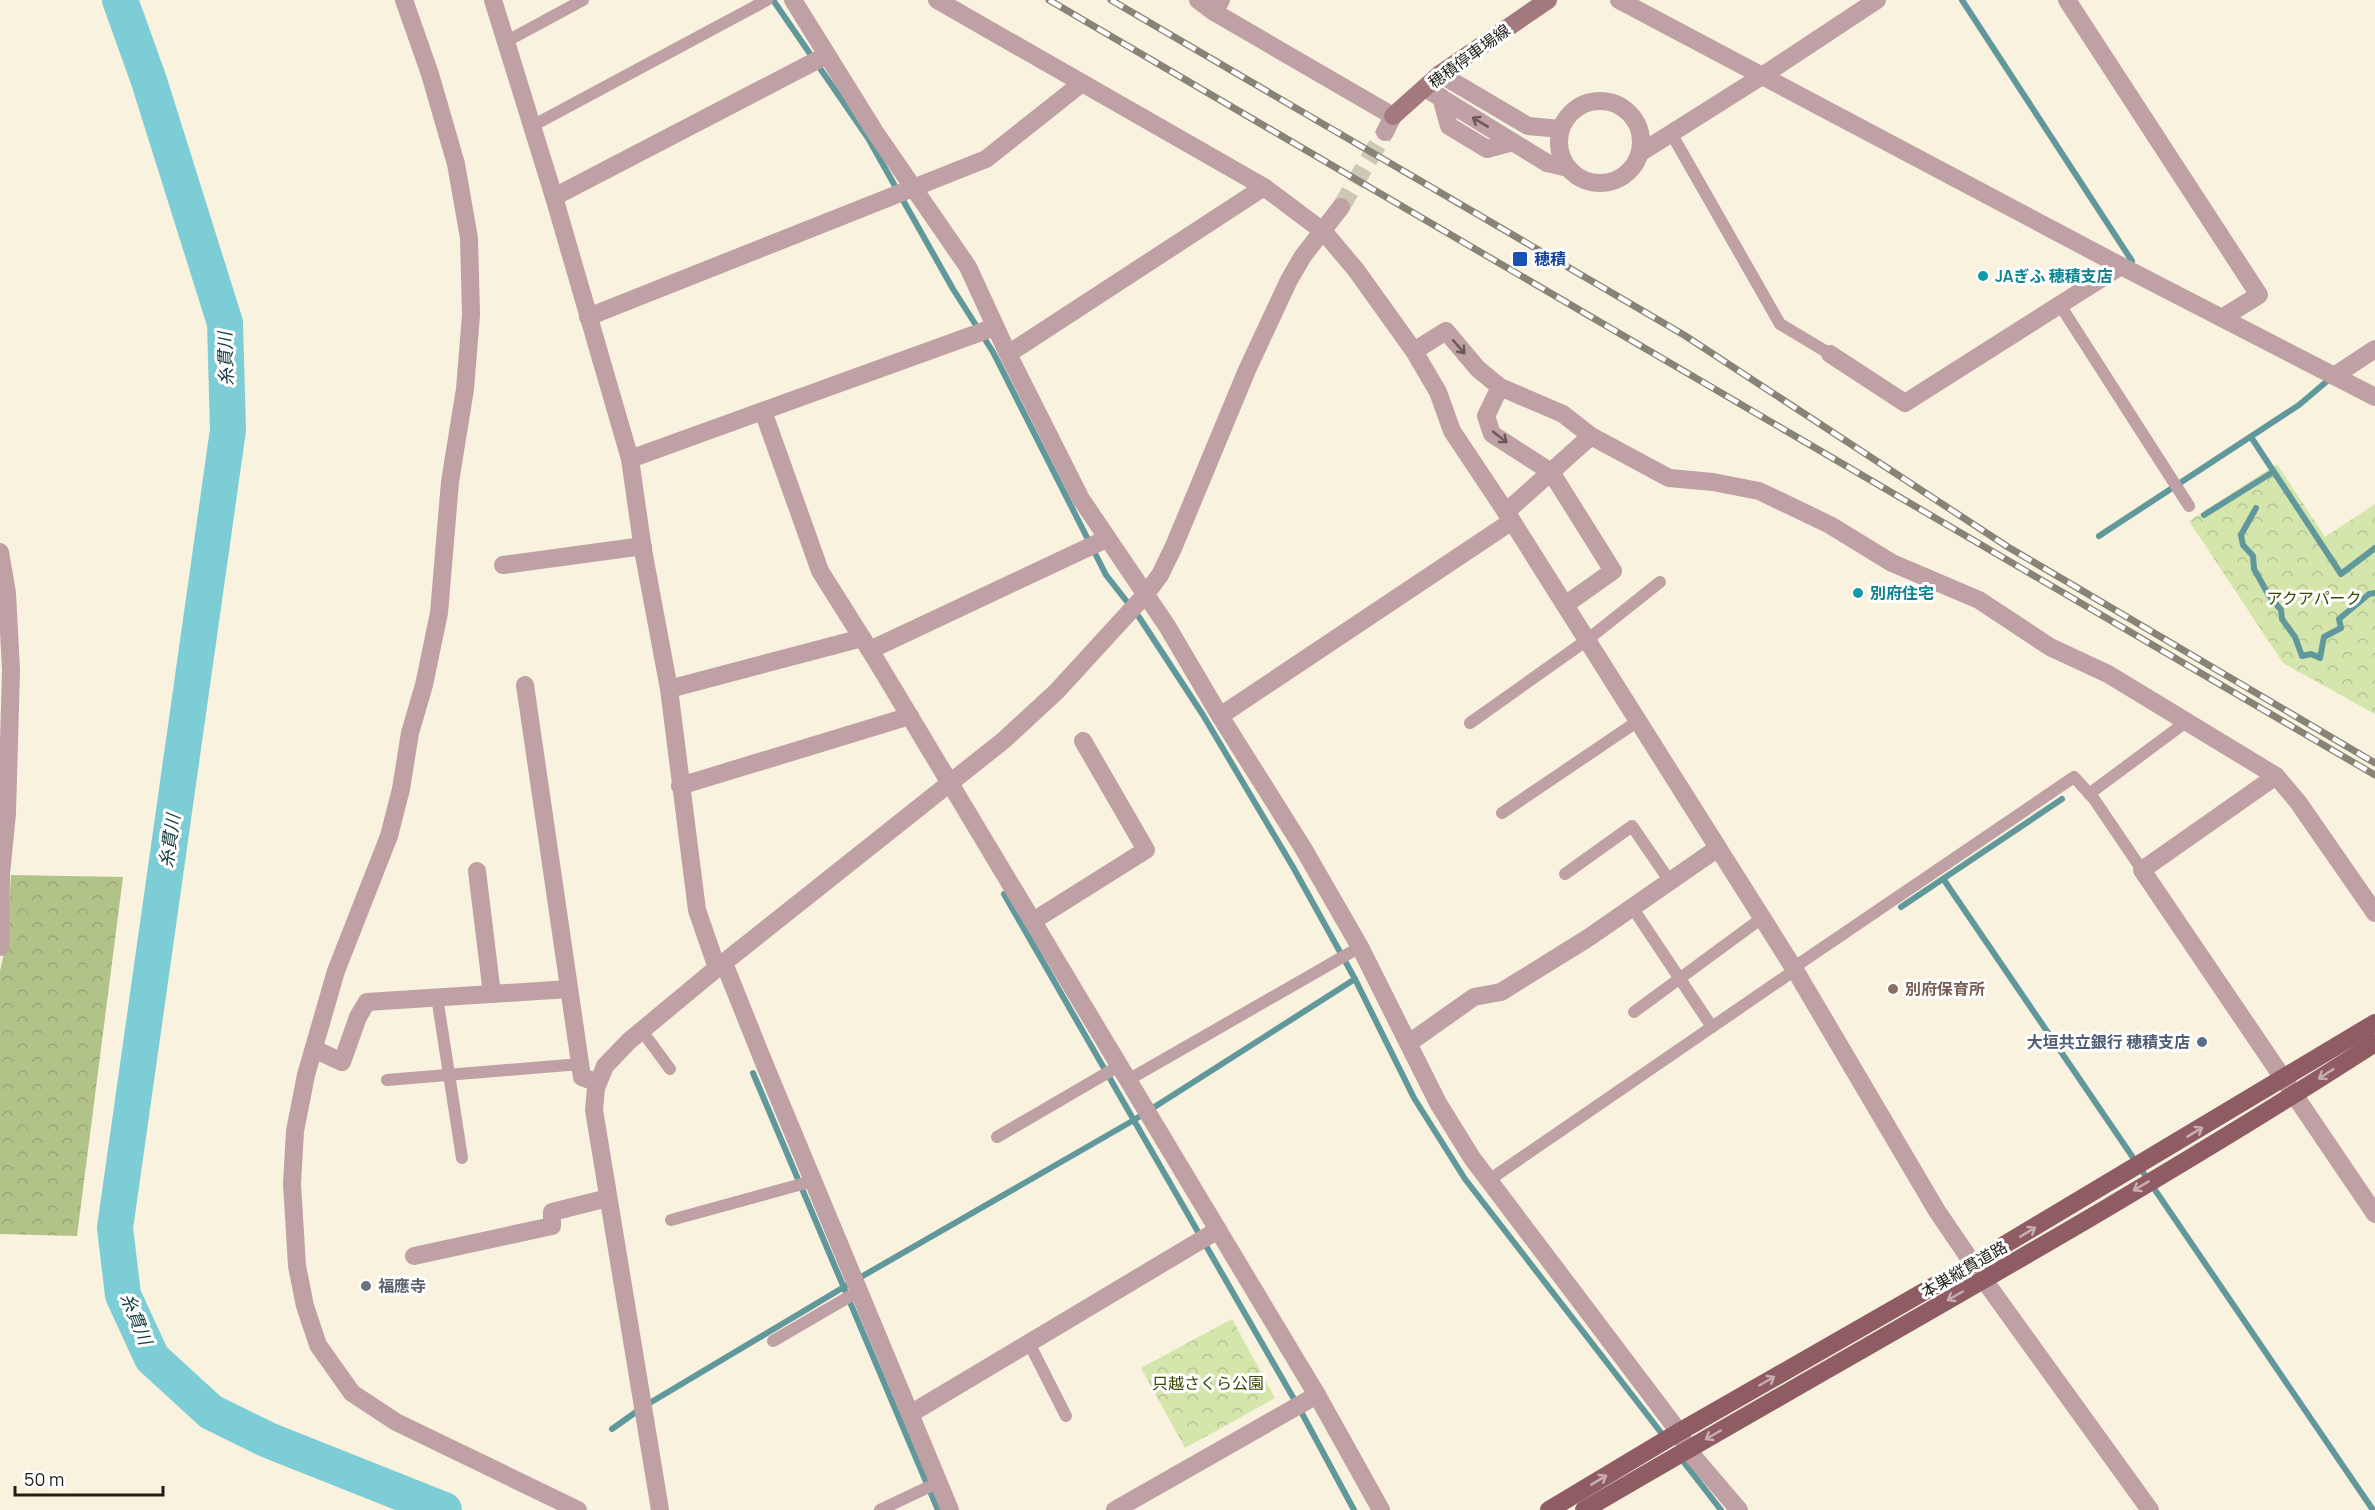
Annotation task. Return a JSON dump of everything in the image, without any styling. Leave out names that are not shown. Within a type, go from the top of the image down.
[{"type":"main road","name":"穂積停車場線","points":[[1389,124],[1440,74],[1548,0]]},
{"type":"main road","name":"本巣縦貫道路","points":[[1549,1510],[1679,1432],[1974,1263],[2375,1023]]},
{"type":"main road","name":"本巣縦貫道路","points":[[1584,1510],[1984,1280],[2293,1095],[2375,1042]]},
{"type":"street","points":[[404,0],[430,74],[456,164],[469,238],[471,315],[465,389],[450,482],[439,613],[424,685],[410,733],[401,789],[389,836],[336,971],[306,1075],[295,1131],[292,1184],[297,1266],[305,1306],[318,1345],[352,1393],[396,1422],[578,1510]]},
{"type":"street","points":[[493,0],[554,197],[630,459],[669,689],[697,910],[950,1510]]},
{"type":"street","points":[[793,0],[912,187],[968,267],[1071,482],[1106,539],[1167,626],[1220,716],[1303,848],[1360,947],[1438,1103],[1472,1158],[1679,1432],[1687,1449],[1739,1510]]},
{"type":"street","points":[[937,0],[1264,187],[1324,232],[1356,270],[1414,351],[1438,392],[1452,431],[1509,516],[1794,969],[1937,1211],[2150,1510]]},
{"type":"street","points":[[1198,0],[1217,6],[1389,124]]},
{"type":"street","points":[[1619,0],[2121,266],[2375,397]]},
{"type":"street","points":[[1640,153],[1876,0]]},
{"type":"street","points":[[2067,0],[2259,294],[2222,318]]},
{"type":"street","points":[[554,197],[827,55]]},
{"type":"street","points":[[1440,74],[1528,126],[1561,129]]},
{"type":"street","points":[[588,317],[986,159],[1082,83]]},
{"type":"street","points":[[1425,87],[1547,163],[1568,168]]},
{"type":"street","points":[[1601,101],[1626,110],[1635,120],[1642,146],[1631,171],[1606,184],[1592,183],[1579,178],[1568,168],[1559,142],[1561,129],[1572,113],[1588,103],[1601,101]]},
{"type":"street","points":[[1008,354],[1264,187]]},
{"type":"street","points":[[660,1510],[594,1110],[598,1083],[605,1066],[642,1031],[720,966],[1004,740],[1057,691],[1144,595],[1160,575],[1174,546],[1247,370],[1289,280],[1341,207]]},
{"type":"street","points":[[1830,354],[1905,403],[2121,266]]},
{"type":"street","points":[[630,459],[995,327]]},
{"type":"street","points":[[1414,351],[1446,331],[1478,369],[1500,387],[1563,414],[1591,436],[1669,478],[1713,482],[1759,491],[1820,520],[1892,563],[1979,600],[2050,647],[2108,674],[2276,776],[2298,802],[2375,913]]},
{"type":"street","points":[[2334,376],[2375,349]]},
{"type":"street","points":[[1500,387],[1486,416],[1492,434],[1551,472],[1613,571],[1564,605]]},
{"type":"street","points":[[763,411],[820,571],[910,716],[1317,1395],[1381,1510]]},
{"type":"street","points":[[1220,716],[1509,516],[1551,472],[1591,436]]},
{"type":"street","points":[[669,689],[866,644],[1106,539]]},
{"type":"street","points":[[503,565],[643,546]]},
{"type":"street","points":[[0,552],[8,593],[11,670],[7,813],[1,874],[0,947]]},
{"type":"street","points":[[525,685],[582,1077],[598,1083]]},
{"type":"street","points":[[680,786],[910,716]]},
{"type":"street","points":[[1033,921],[1146,850],[1083,741]]},
{"type":"street","points":[[2276,776],[2142,870],[2375,1214]]},
{"type":"street","points":[[1409,1043],[1474,996],[1501,992],[1588,938],[1718,848]]},
{"type":"street","points":[[477,872],[492,994]]},
{"type":"street","points":[[314,1049],[342,1062],[358,1017],[367,1002],[569,989]]},
{"type":"street","points":[[414,1256],[552,1226],[552,1212],[608,1198]]},
{"type":"street","points":[[910,1414],[1218,1230]]},
{"type":"street","points":[[1115,1510],[1317,1395]]},
{"type":"lane","points":[[507,41],[583,0]]},
{"type":"lane","points":[[532,126],[767,0]]},
{"type":"lane","points":[[1671,133],[1780,324],[1830,354]]},
{"type":"lane","points":[[2060,305],[2189,506]]},
{"type":"lane","points":[[1470,723],[1587,640],[1660,582]]},
{"type":"lane","points":[[1502,813],[1638,721]]},
{"type":"lane","points":[[2089,794],[2186,722]]},
{"type":"lane","points":[[1489,1180],[2074,777],[2089,794],[2142,870]]},
{"type":"lane","points":[[1565,874],[1632,826],[1669,880]]},
{"type":"lane","points":[[1632,906],[1712,1027]]},
{"type":"lane","points":[[1634,1012],[1762,918]]},
{"type":"lane","points":[[997,1137],[1124,1073],[1360,947]]},
{"type":"lane","points":[[437,998],[462,1158]]},
{"type":"lane","points":[[642,1031],[670,1069]]},
{"type":"lane","points":[[387,1080],[580,1064]]},
{"type":"lane","points":[[671,1220],[813,1181]]},
{"type":"lane","points":[[774,1341],[859,1292]]},
{"type":"lane","points":[[1029,1343],[1066,1416]]},
{"type":"lane","points":[[880,1510],[939,1482]]},
{"type":"green space","name":"アクアパーク","points":[[2277,464],[2325,537],[2375,504],[2375,714],[2283,663],[2189,521]]},
{"type":"green space","points":[[11,875],[123,877],[77,1236],[0,1234],[0,971],[7,940]]},
{"type":"green space","name":"只越さくら公園","points":[[1232,1319],[1275,1398],[1185,1448],[1141,1368]]},
{"type":"waterway","name":"糸貫川","points":[[120,0],[149,81],[225,323],[228,430],[115,1228],[123,1295],[152,1358],[211,1412],[268,1440],[444,1510]]},
{"type":"waterway","points":[[773,0],[868,138],[953,289],[993,352],[1106,575],[1139,617],[1203,715],[1293,867],[1355,979],[1414,1098],[1465,1179],[1666,1439]]},
{"type":"waterway","points":[[1962,0],[2132,261]]},
{"type":"waterway","points":[[2099,536],[2299,405],[2326,382]]},
{"type":"waterway","points":[[2251,437],[2341,574],[2375,548]]},
{"type":"waterway","points":[[2204,515],[2273,472]]},
{"type":"waterway","points":[[2256,508],[2241,535],[2243,545],[2253,556],[2254,569],[2268,594],[2281,610],[2282,619],[2295,637],[2302,656],[2311,654],[2320,658],[2324,637],[2341,628],[2339,619],[2369,594],[2375,593]]},
{"type":"waterway","points":[[1901,907],[2062,799]]},
{"type":"waterway","points":[[1944,880],[2373,1510]]},
{"type":"waterway","points":[[1004,894],[1298,1406],[1354,1510]]},
{"type":"waterway","points":[[612,1429],[643,1407],[854,1281],[1134,1120],[1355,979]]},
{"type":"waterway","points":[[753,1073],[938,1510]]},
{"type":"waterway","points":[[1679,1456],[1721,1510]]},
{"type":"tunnel","points":[[1341,207],[1385,132]]},
{"type":"railway","points":[[1049,0],[2375,775]]},
{"type":"railway","points":[[1111,0],[1684,335],[2008,547],[2375,763]]},
{"type":"place","name":"穂積","points":[[1520,259]]},
{"type":"place","name":"JAぎふ 穂積支店","points":[[1983,276]]},
{"type":"place","name":"別府住宅","points":[[1858,593]]},
{"type":"place","name":"別府保育所","points":[[1893,989]]},
{"type":"place","name":"大垣共立銀行 穂積支店","points":[[2202,1042]]},
{"type":"place","name":"福應寺","points":[[366,1286]]}]
